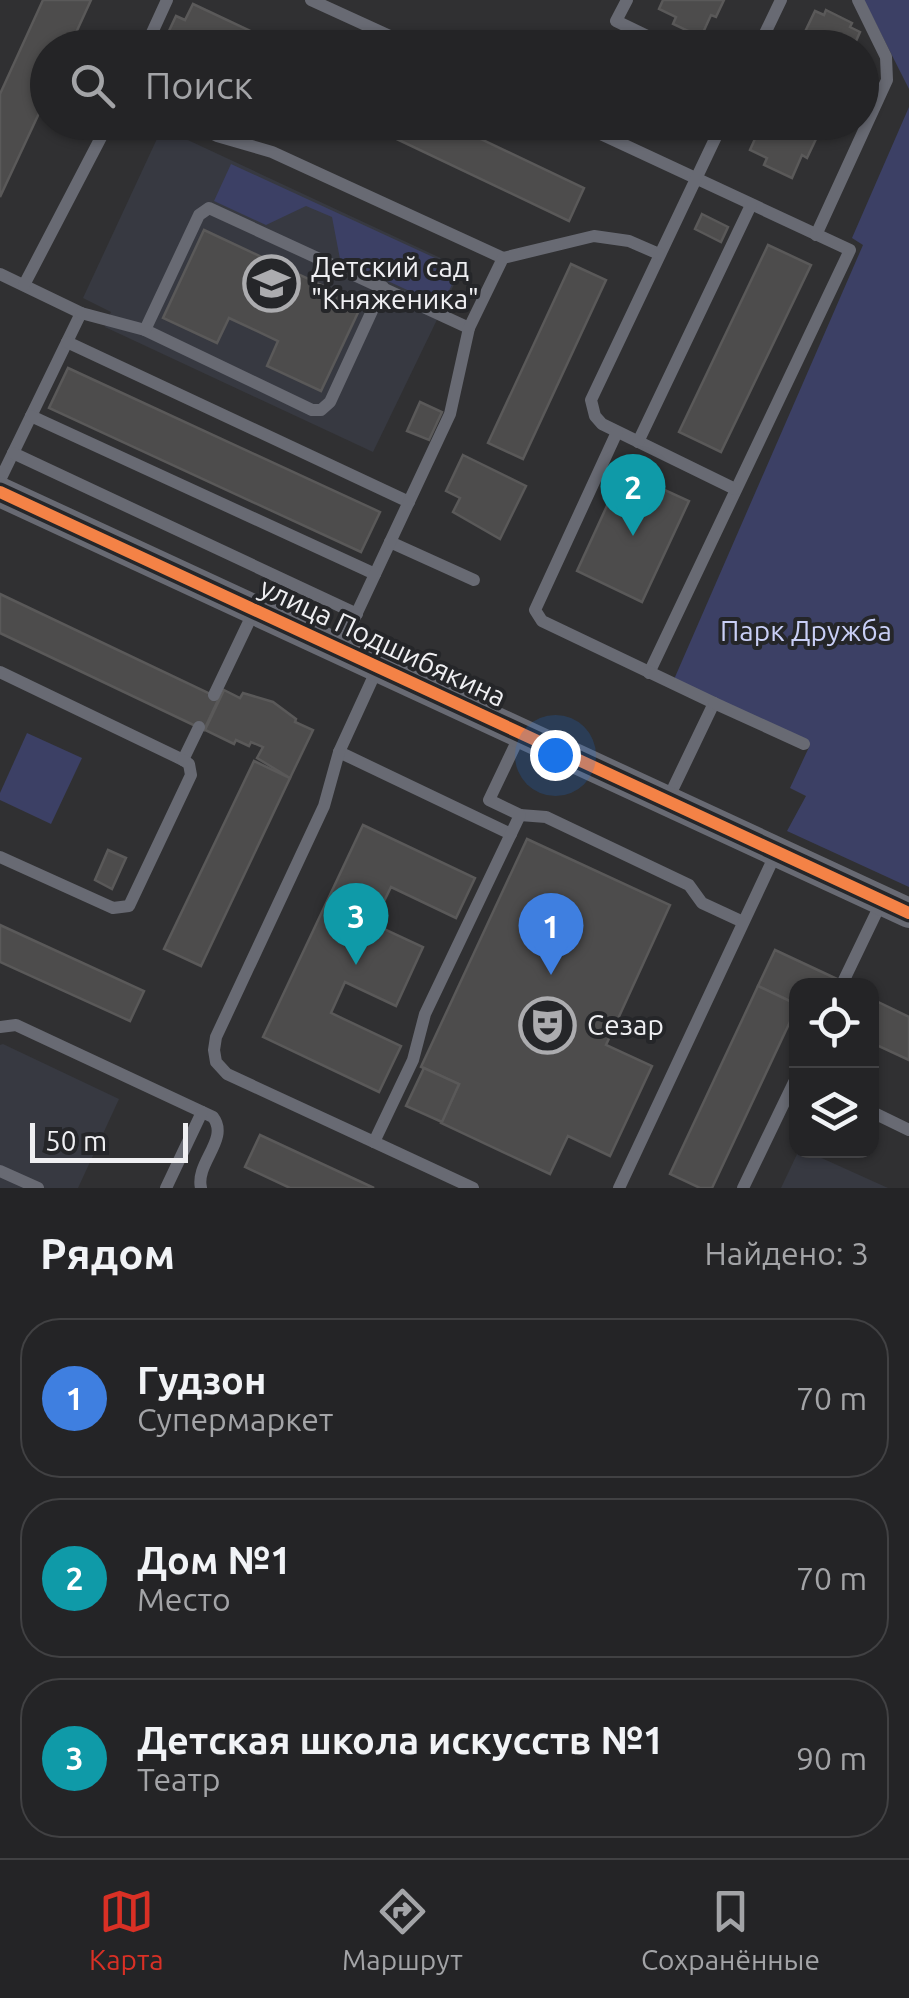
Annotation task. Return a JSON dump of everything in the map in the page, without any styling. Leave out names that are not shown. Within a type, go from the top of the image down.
[{"type":"street","name":"улица Подшибякина","points":[[0,492],[896,906]]},
{"type":"lane","points":[[153,30],[167,0]]},
{"type":"lane","points":[[311,0],[377,30]]},
{"type":"lane","points":[[626,0],[616,21],[635,30]]},
{"type":"lane","points":[[767,30],[781,0]]},
{"type":"lane","points":[[858,0],[873,30]]},
{"type":"lane","points":[[879,43],[886,57],[886,80],[879,95]]},
{"type":"lane","points":[[24,286],[100,140]]},
{"type":"lane","points":[[231,140],[272,152],[503,258],[594,236],[629,241],[660,254]]},
{"type":"lane","points":[[613,140],[850,250],[649,673]]},
{"type":"lane","points":[[715,140],[592,392],[595,416],[617,432],[736,489]]},
{"type":"lane","points":[[816,234],[859,140]]},
{"type":"lane","points":[[638,442],[750,205]]},
{"type":"lane","points":[[145,330],[199,215],[208,208],[469,328]]},
{"type":"lane","points":[[340,649],[450,414],[469,328],[503,258]]},
{"type":"lane","points":[[0,274],[81,313],[145,330],[312,410],[320,410],[330,402],[383,287]]},
{"type":"lane","points":[[0,480],[81,313]]},
{"type":"lane","points":[[66,342],[409,502]]},
{"type":"lane","points":[[32,416],[375,574]]},
{"type":"lane","points":[[617,432],[534,610],[542,622],[804,744]]},
{"type":"lane","points":[[13,454],[357,614]]},
{"type":"lane","points":[[390,542],[474,580]]},
{"type":"lane","points":[[214,696],[254,611]]},
{"type":"lane","points":[[378,667],[339,752],[324,806],[234,997],[214,1050],[216,1062],[227,1074],[473,1188]]},
{"type":"lane","points":[[0,672],[183,760],[189,764],[191,776],[129,906],[113,908],[0,857]]},
{"type":"lane","points":[[667,800],[714,703]]},
{"type":"lane","points":[[183,760],[199,727]]},
{"type":"lane","points":[[463,811],[489,800],[521,733]]},
{"type":"lane","points":[[339,752],[511,834]]},
{"type":"lane","points":[[489,800],[520,814],[546,817],[690,885],[702,903],[744,922]]},
{"type":"lane","points":[[374,1142],[413,1060],[425,1014],[520,814]]},
{"type":"lane","points":[[618,1188],[777,851]]},
{"type":"lane","points":[[846,978],[896,906]]},
{"type":"lane","points":[[0,1027],[16,1025],[213,1117],[220,1128],[200,1174],[202,1188]]},
{"type":"lane","points":[[742,1188],[789,1092]]},
{"type":"lane","points":[[166,1188],[202,1112]]},
{"type":"lane","points":[[879,1115],[909,1130]]},
{"type":"lane","points":[[0,1170],[38,1188]]},
{"type":"shaded area","name":"Детский сад \"Княженика\"","points":[[156,140],[188,140],[462,268],[373,452],[105,327],[111,312],[83,298]]},
{"type":"shaded area","points":[[3,1044],[119,1099],[78,1188],[0,1188]]},
{"type":"shaded area","points":[[795,1158],[822,1158],[888,1188],[781,1188]]},
{"type":"green space","points":[[864,0],[909,0],[909,89]]},
{"type":"green space","name":"Парк Дружба","points":[[909,107],[909,887],[787,831],[806,796],[790,788],[810,745],[672,684],[863,245],[852,238]]},
{"type":"green space","points":[[231,164],[459,269],[442,306],[340,259],[332,217],[306,206],[266,225],[214,201]]},
{"type":"green space","points":[[27,733],[82,758],[51,824],[0,800]]},
{"type":"building","points":[[43,0],[91,0],[77,30],[30,30],[30,133],[0,197],[0,94]]},
{"type":"building","points":[[663,0],[724,0],[704,30],[686,30],[673,24],[676,17],[659,9]]},
{"type":"building","points":[[193,4],[248,30],[169,30],[176,16],[185,20]]},
{"type":"building","points":[[826,10],[852,23],[850,27],[856,30],[806,30],[815,11],[824,15]]},
{"type":"building","points":[[399,140],[483,140],[584,188],[569,221]]},
{"type":"building","points":[[754,140],[816,140],[807,158],[802,155],[792,178],[764,165],[767,158],[750,150]]},
{"type":"building","points":[[702,214],[728,227],[721,242],[695,229]]},
{"type":"building","points":[[204,230],[362,304],[321,391],[267,366],[278,341],[229,318],[217,343],[163,318]]},
{"type":"building","points":[[768,245],[811,265],[721,452],[679,432]]},
{"type":"building","points":[[571,264],[606,280],[523,459],[488,443]]},
{"type":"building","points":[[68,368],[380,512],[361,552],[49,408]]},
{"type":"building","points":[[420,402],[442,412],[429,440],[407,431]]},
{"type":"building","points":[[463,455],[526,486],[500,539],[453,512],[460,498],[446,491]]},
{"type":"building","points":[[623,471],[689,501],[642,602],[577,571]]},
{"type":"building","points":[[0,594],[219,698],[204,730],[0,633]]},
{"type":"building","points":[[224,690],[240,698],[243,693],[273,702],[295,722],[313,730],[290,778],[257,758],[263,747],[236,740],[234,744],[205,730]]},
{"type":"building","points":[[254,761],[290,778],[201,966],[164,949]]},
{"type":"building","points":[[363,825],[475,878],[456,918],[391,887],[373,924],[423,947],[396,1006],[345,982],[331,1013],[401,1046],[379,1092],[263,1037]]},
{"type":"building","points":[[527,839],[670,905],[606,1045],[652,1066],[610,1156],[568,1136],[550,1174],[441,1123],[459,1084],[421,1067]]},
{"type":"building","points":[[108,850],[126,858],[112,889],[95,880]]},
{"type":"building","points":[[0,925],[144,991],[130,1021],[0,962]]},
{"type":"building","points":[[775,950],[835,978],[789,978],[789,1001],[758,986]]},
{"type":"building","points":[[758,986],[789,1001],[789,1024],[712,1188],[700,1188],[670,1174]]},
{"type":"building","points":[[879,1002],[909,1017],[909,1060],[879,1046]]},
{"type":"building","points":[[424,1068],[459,1084],[442,1122],[406,1106]]},
{"type":"building","points":[[260,1135],[374,1188],[290,1188],[245,1167]]},
{"type":"cycle path","points":[[0,492],[909,913]]},
{"type":"place","name":"Детский сад \"Княженика\"","points":[[272,283]]},
{"type":"place","name":"Дом №1","points":[[633,536]]},
{"type":"place","name":"Детская школа искусств №1","points":[[356,965]]},
{"type":"place","name":"Гудзон","points":[[551,975]]},
{"type":"place","name":"Сезар","points":[[548,1025]]}]
